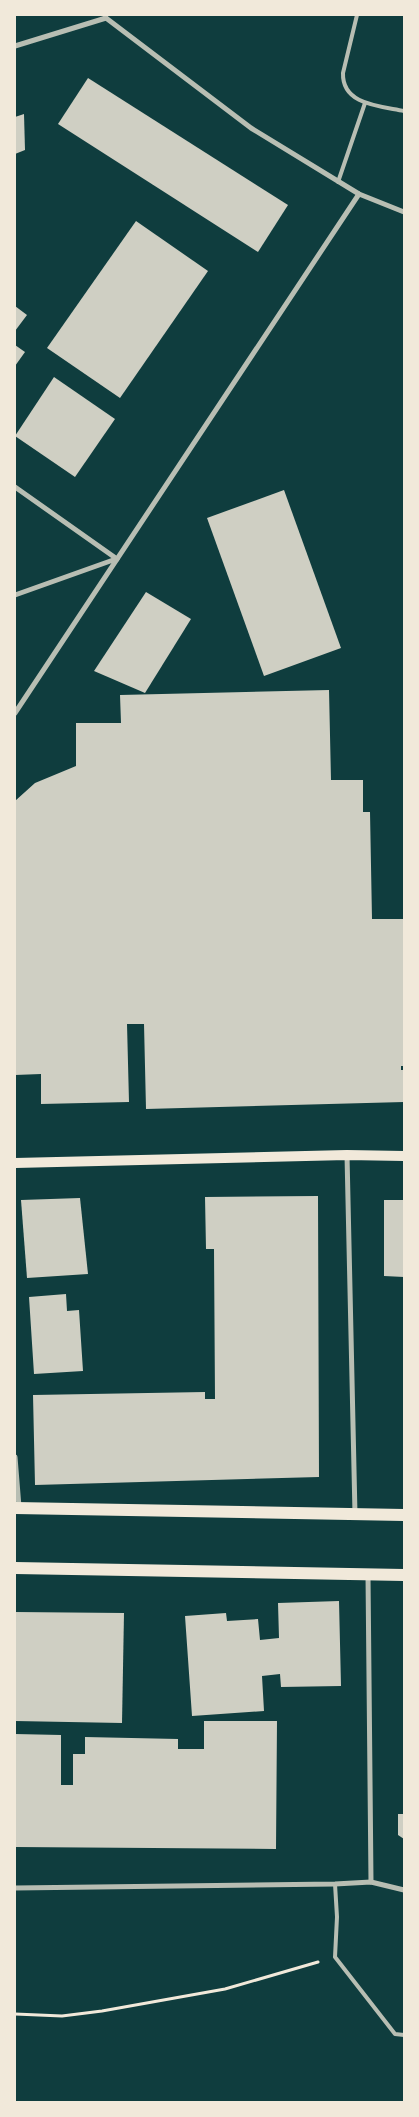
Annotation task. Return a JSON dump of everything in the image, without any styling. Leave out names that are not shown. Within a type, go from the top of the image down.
[{"type":"main road","points":[[15,1163],[348,1155],[404,1156]]},
{"type":"main road","points":[[17,1508],[404,1515]]},
{"type":"main road","points":[[15,1568],[404,1575]]},
{"type":"street","points":[[15,46],[105,16],[251,128],[359,194],[404,212]]},
{"type":"street","points":[[15,713],[359,194]]},
{"type":"street","points":[[15,487],[117,559]]},
{"type":"street","points":[[15,596],[117,559]]},
{"type":"street","points":[[348,1155],[355,1514]]},
{"type":"street","points":[[15,1457],[17,1508]]},
{"type":"street","points":[[368,1574],[371,1882]]},
{"type":"street","points":[[15,1888],[371,1882],[404,1890]]},
{"type":"lane","points":[[357,15],[343,82],[346,91],[353,98],[365,103],[404,111]]},
{"type":"lane","points":[[338,182],[365,103]]},
{"type":"lane","points":[[335,1884],[337,1917],[335,1957],[396,2034],[404,2035]]},
{"type":"path","points":[[15,2014],[62,2016],[225,1989],[335,1957]]},
{"type":"building","points":[[88,78],[288,205],[258,252],[58,124]]},
{"type":"building","points":[[24,114],[25,150],[15,154],[15,117]]},
{"type":"building","points":[[136,221],[208,271],[120,398],[47,348]]},
{"type":"building","points":[[15,306],[27,315],[15,331]]},
{"type":"building","points":[[15,345],[25,352],[15,366]]},
{"type":"building","points":[[54,377],[115,419],[75,477],[15,436]]},
{"type":"building","points":[[284,490],[341,648],[264,676],[207,518]]},
{"type":"building","points":[[146,592],[191,619],[145,693],[94,671]]},
{"type":"building","points":[[329,690],[331,780],[363,780],[363,812],[370,812],[372,919],[404,919],[404,1066],[401,1066],[401,1070],[404,1070],[404,1102],[146,1109],[144,1024],[127,1024],[129,1102],[41,1104],[41,1074],[15,1075],[15,801],[35,783],[76,766],[76,723],[121,723],[120,695]]},
{"type":"building","points":[[318,1196],[319,1477],[35,1485],[33,1395],[205,1392],[205,1399],[215,1399],[214,1249],[206,1249],[205,1197]]},
{"type":"building","points":[[80,1198],[88,1274],[27,1278],[21,1200]]},
{"type":"building","points":[[384,1200],[404,1200],[404,1277],[384,1276]]},
{"type":"building","points":[[66,1294],[67,1311],[79,1310],[83,1371],[34,1374],[29,1297]]},
{"type":"building","points":[[339,1601],[341,1686],[281,1687],[280,1674],[262,1676],[264,1711],[192,1716],[185,1616],[226,1613],[227,1621],[258,1619],[260,1640],[279,1638],[278,1603]]},
{"type":"building","points":[[15,1612],[124,1613],[122,1723],[15,1721]]},
{"type":"building","points":[[204,1721],[277,1721],[276,1849],[15,1847],[15,1734],[61,1735],[61,1785],[73,1785],[73,1754],[85,1754],[85,1737],[178,1739],[178,1749],[204,1749]]},
{"type":"building","points":[[398,1814],[404,1814],[404,1839],[398,1835]]}]
